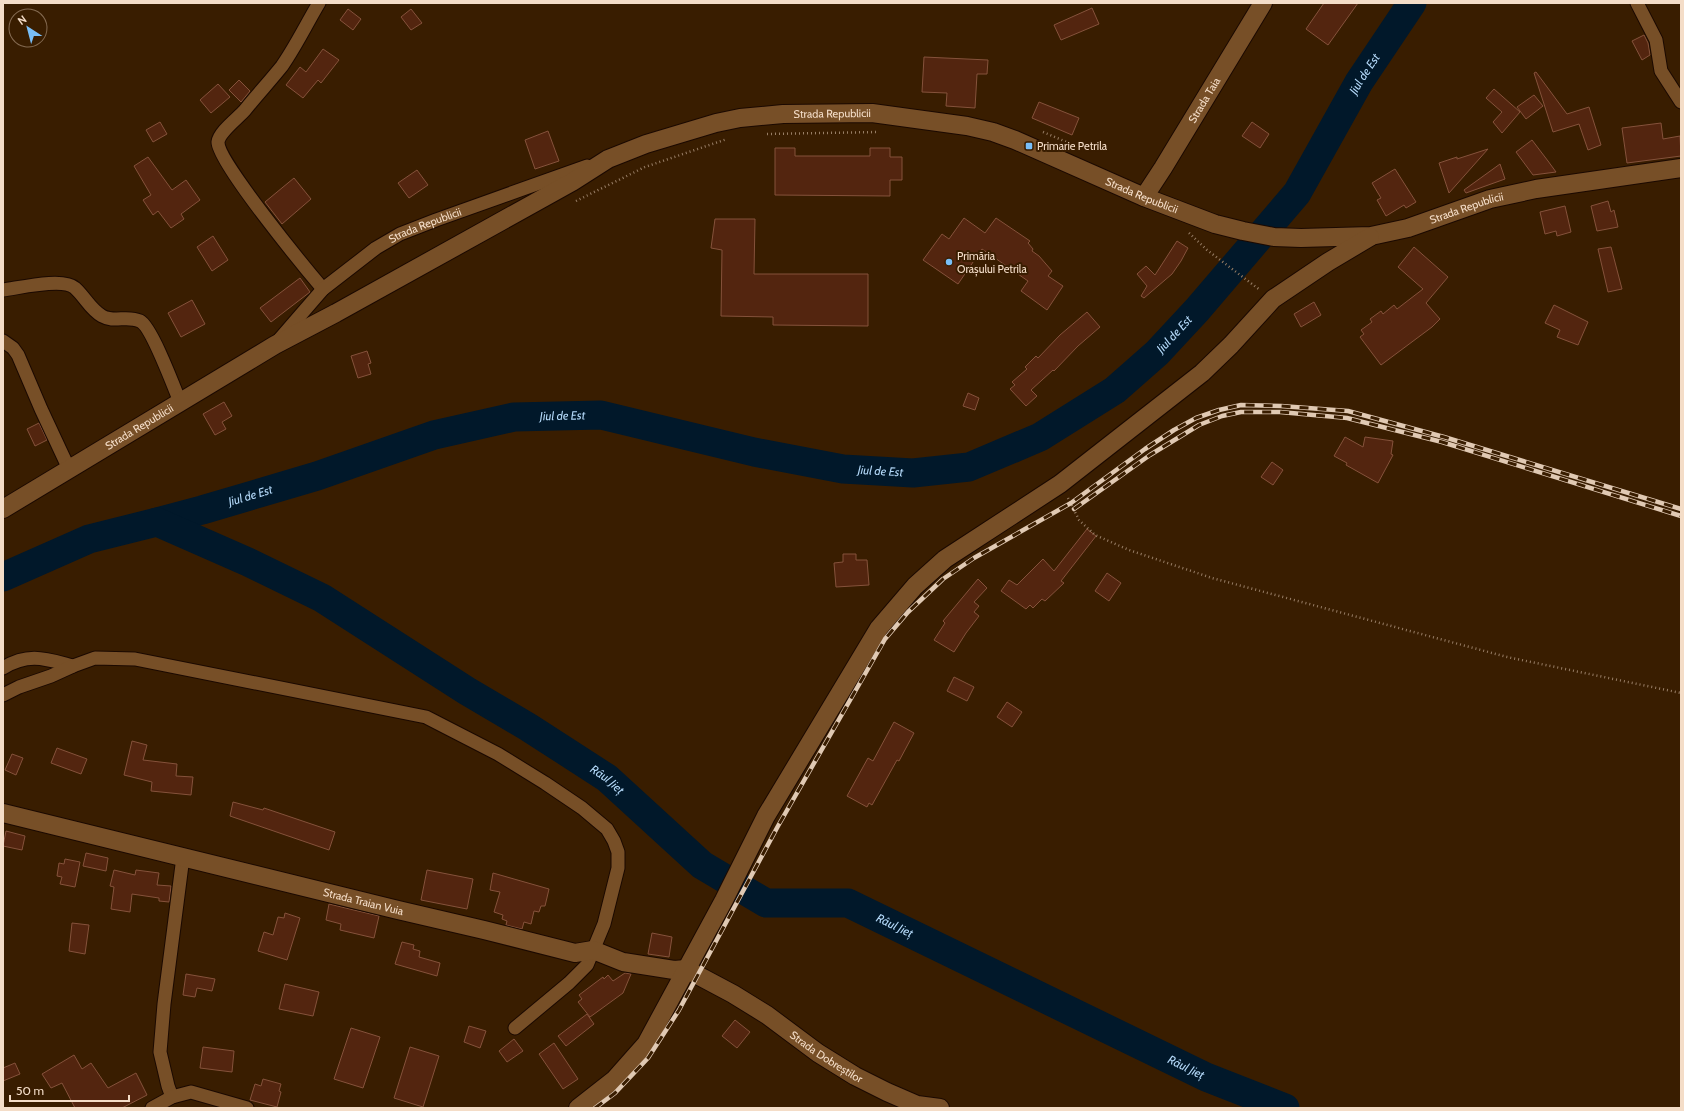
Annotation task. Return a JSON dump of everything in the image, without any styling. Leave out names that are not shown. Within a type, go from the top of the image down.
[{"type":"street","points":[[319,3],[282,65],[244,112],[224,131],[218,141],[220,151],[230,168],[277,233],[323,289]]},
{"type":"street","name":"Strada Taia","points":[[1144,197],[1263,3]]},
{"type":"street","points":[[1637,3],[1656,40],[1661,71],[1681,102]]},
{"type":"street","name":"Strada Republicii","points":[[275,346],[323,289],[376,248],[400,234],[646,144],[740,118],[782,114],[872,113],[968,126],[993,132],[1079,167],[1178,211],[1242,231],[1274,237],[1323,238],[1371,236],[1408,228],[1490,199],[1521,192],[1681,168]]},
{"type":"street","name":"Strada Republicii","points":[[3,509],[275,346],[336,314],[572,182],[608,159]]},
{"type":"street","points":[[578,1108],[615,1079],[646,1044],[724,900],[766,816],[879,628],[914,586],[945,559],[1060,484],[1202,373],[1231,345],[1273,299],[1328,262],[1371,236]]},
{"type":"street","points":[[3,290],[56,283],[66,284],[75,288],[96,312],[109,320],[129,318],[142,321],[149,330],[180,402]]},
{"type":"street","points":[[3,342],[13,348],[18,355],[69,469]]},
{"type":"street","points":[[3,668],[17,660],[33,657],[73,666]]},
{"type":"street","points":[[3,695],[19,687],[51,676],[73,666],[95,658],[103,657],[135,660],[415,714],[436,720],[498,754],[582,808],[607,829],[618,852],[618,868],[604,924],[587,965],[569,983],[515,1028]]},
{"type":"street","name":"Strada Traian Vuia","points":[[3,813],[575,953],[593,950],[623,962],[674,970],[686,969],[720,987]]},
{"type":"street","points":[[172,1097],[160,1052],[164,1004],[183,857]]},
{"type":"street","name":"Strada Dobreștilor","points":[[720,987],[767,1015],[818,1053],[855,1076],[917,1105],[940,1108]]},
{"type":"street","points":[[152,1108],[172,1097],[191,1092],[247,1108]]},
{"type":"path","points":[[1040,131],[1088,153]]},
{"type":"path","points":[[765,134],[879,132]]},
{"type":"path","points":[[571,204],[645,167],[734,137]]},
{"type":"path","points":[[1207,250],[1243,278]]},
{"type":"path","points":[[1060,484],[1079,520],[1095,535],[1129,550],[1212,578],[1507,657],[1681,693]]},
{"type":"building","points":[[1324,3],[1358,3],[1328,45],[1306,29]]},
{"type":"building","points":[[1092,8],[1099,24],[1061,40],[1054,25]]},
{"type":"building","points":[[348,9],[361,19],[353,30],[340,20]]},
{"type":"building","points":[[411,9],[422,23],[411,30],[401,17]]},
{"type":"building","points":[[1644,35],[1648,43],[1650,55],[1642,60],[1632,41]]},
{"type":"building","points":[[323,49],[339,60],[321,83],[318,80],[303,98],[286,85],[300,67],[306,72]]},
{"type":"building","points":[[924,57],[988,60],[987,74],[977,74],[975,108],[946,106],[947,93],[922,92]]},
{"type":"building","points":[[1536,72],[1567,114],[1589,107],[1601,145],[1588,150],[1579,124],[1553,132],[1534,73]]},
{"type":"building","points":[[239,80],[250,91],[241,102],[229,90]]},
{"type":"building","points":[[218,84],[230,97],[211,113],[200,100]]},
{"type":"building","points":[[1494,89],[1520,112],[1502,133],[1493,122],[1502,112],[1486,98]]},
{"type":"building","points":[[1534,95],[1543,106],[1526,119],[1517,107]]},
{"type":"building","points":[[1039,102],[1079,118],[1072,135],[1032,118]]},
{"type":"building","points":[[160,122],[167,134],[153,142],[146,130]]},
{"type":"building","points":[[1252,122],[1269,134],[1260,148],[1242,136]]},
{"type":"building","points":[[1661,123],[1663,139],[1680,136],[1681,156],[1627,163],[1622,128]]},
{"type":"building","points":[[548,131],[559,161],[535,169],[525,140]]},
{"type":"building","points":[[1532,140],[1556,172],[1533,175],[1516,152]]},
{"type":"building","points":[[775,148],[795,148],[795,156],[870,156],[870,148],[890,148],[890,157],[902,157],[902,180],[890,180],[890,196],[775,195]]},
{"type":"building","points":[[1488,149],[1449,193],[1439,163]]},
{"type":"building","points":[[148,157],[172,190],[186,180],[200,200],[181,214],[184,219],[171,228],[158,211],[153,215],[143,200],[151,195],[134,166]]},
{"type":"building","points":[[1500,164],[1505,179],[1466,193],[1464,190]]},
{"type":"building","points":[[1395,169],[1416,202],[1406,208],[1404,205],[1386,216],[1377,200],[1381,198],[1372,183]]},
{"type":"building","points":[[417,170],[428,185],[409,198],[398,183]]},
{"type":"building","points":[[294,178],[311,199],[282,224],[265,202]]},
{"type":"building","points":[[1608,201],[1611,212],[1614,210],[1618,227],[1597,231],[1591,206]]},
{"type":"building","points":[[1565,206],[1571,232],[1557,236],[1556,231],[1545,234],[1540,212]]},
{"type":"building","name":"Primăria Orașului Petrila","points":[[964,218],[985,233],[996,218],[1030,241],[1028,243],[1033,249],[1032,251],[1039,256],[1052,271],[1048,276],[1063,286],[1047,310],[1021,291],[1028,281],[982,249],[958,284],[923,260],[942,234],[949,239]]},
{"type":"building","points":[[715,219],[755,219],[754,274],[868,274],[868,326],[773,325],[773,317],[721,316],[722,250],[711,248]]},
{"type":"building","points":[[213,236],[228,260],[212,271],[197,247]]},
{"type":"building","points":[[1177,241],[1188,248],[1181,261],[1172,274],[1144,298],[1141,296],[1147,286],[1137,274],[1146,266],[1155,275]]},
{"type":"building","points":[[1414,247],[1448,277],[1426,303],[1440,319],[1432,327],[1381,365],[1360,337],[1364,334],[1361,330],[1372,322],[1370,319],[1381,311],[1383,314],[1394,305],[1397,309],[1423,289],[1398,267]]},
{"type":"building","points":[[1611,247],[1622,289],[1608,292],[1598,249]]},
{"type":"building","points":[[300,278],[310,292],[271,322],[260,308]]},
{"type":"building","points":[[192,300],[205,324],[181,337],[168,313]]},
{"type":"building","points":[[1314,302],[1321,315],[1301,327],[1294,314]]},
{"type":"building","points":[[1554,305],[1588,322],[1578,345],[1557,337],[1560,330],[1545,323]]},
{"type":"building","points":[[1087,312],[1100,327],[1078,346],[1054,371],[1053,370],[1031,390],[1037,396],[1026,406],[1010,389],[1015,385],[1012,382],[1027,369],[1025,367],[1036,356],[1038,358],[1060,335]]},
{"type":"building","points":[[367,351],[371,363],[368,364],[371,374],[358,378],[351,356]]},
{"type":"building","points":[[968,393],[979,398],[975,410],[963,406]]},
{"type":"building","points":[[224,402],[232,416],[222,422],[226,429],[215,435],[203,414]]},
{"type":"building","points":[[39,423],[47,440],[35,446],[27,429]]},
{"type":"building","points":[[1345,437],[1363,447],[1365,437],[1393,441],[1391,454],[1393,455],[1378,483],[1346,465],[1347,463],[1334,456]]},
{"type":"building","points":[[1272,462],[1283,470],[1273,485],[1261,477]]},
{"type":"building","points":[[1087,529],[1096,536],[1061,581],[1064,583],[1045,601],[1042,599],[1033,608],[1030,605],[1026,609],[1001,591],[1009,580],[1017,585],[1043,559],[1054,571]]},
{"type":"building","points":[[843,554],[856,554],[856,560],[867,560],[869,585],[836,587],[834,563],[843,562]]},
{"type":"building","points":[[1107,573],[1121,583],[1109,601],[1095,591]]},
{"type":"building","points":[[978,579],[987,588],[974,602],[979,606],[974,612],[979,616],[954,652],[934,640],[945,623],[943,621]]},
{"type":"building","points":[[954,677],[974,687],[967,701],[947,691]]},
{"type":"building","points":[[1007,702],[1022,712],[1012,727],[997,717]]},
{"type":"building","points":[[894,722],[914,733],[872,805],[869,803],[867,807],[847,796],[868,758],[873,761]]},
{"type":"building","points":[[132,741],[147,745],[143,760],[177,764],[176,776],[193,777],[191,795],[151,791],[152,782],[124,775]]},
{"type":"building","points":[[57,748],[87,759],[81,774],[51,763]]},
{"type":"building","points":[[12,754],[23,758],[16,775],[5,770]]},
{"type":"building","points":[[233,802],[263,810],[264,808],[335,832],[329,850],[230,816]]},
{"type":"building","points":[[6,831],[25,836],[22,850],[3,846]]},
{"type":"building","points":[[86,853],[108,858],[106,871],[83,866]]},
{"type":"building","points":[[65,859],[80,862],[75,887],[60,884],[62,877],[57,876],[59,863],[64,864]]},
{"type":"building","points":[[114,870],[135,875],[136,870],[159,873],[157,885],[171,886],[169,902],[159,901],[159,898],[132,894],[130,912],[111,909],[114,887],[110,886]]},
{"type":"building","points":[[427,870],[473,879],[467,909],[421,900]]},
{"type":"building","points":[[493,873],[549,889],[545,906],[541,906],[539,912],[534,911],[531,924],[524,922],[522,929],[506,925],[507,921],[502,919],[503,915],[494,912],[500,892],[490,890]]},
{"type":"building","points":[[329,904],[379,916],[374,938],[340,930],[341,924],[326,920]]},
{"type":"building","points":[[285,913],[300,918],[287,960],[258,951],[264,932],[273,935],[278,917],[284,918]]},
{"type":"building","points":[[72,923],[89,925],[85,954],[69,951]]},
{"type":"building","points":[[652,933],[672,937],[669,957],[648,954]]},
{"type":"building","points":[[402,942],[414,945],[413,949],[420,951],[419,957],[440,963],[437,976],[395,964]]},
{"type":"building","points":[[625,973],[631,974],[623,993],[590,1017],[578,1002],[582,999],[579,995],[603,977],[604,979],[608,975],[613,981]]},
{"type":"building","points":[[186,974],[215,979],[212,991],[197,988],[195,997],[183,995]]},
{"type":"building","points":[[285,984],[319,992],[313,1016],[279,1009]]},
{"type":"building","points":[[587,1014],[594,1024],[566,1046],[558,1036]]},
{"type":"building","points":[[735,1020],[750,1032],[737,1048],[722,1036]]},
{"type":"building","points":[[469,1026],[486,1031],[480,1048],[464,1042]]},
{"type":"building","points":[[351,1028],[380,1037],[363,1088],[334,1079]]},
{"type":"building","points":[[514,1039],[523,1051],[507,1062],[499,1051]]},
{"type":"building","points":[[554,1043],[578,1079],[563,1089],[539,1054]]},
{"type":"building","points":[[203,1047],[234,1051],[232,1072],[200,1068]]},
{"type":"building","points":[[410,1047],[439,1056],[423,1107],[394,1098]]},
{"type":"building","points":[[74,1055],[82,1069],[91,1063],[108,1088],[136,1073],[147,1095],[122,1108],[75,1108],[62,1083],[51,1088],[42,1074]]},
{"type":"building","points":[[15,1063],[20,1074],[3,1081],[3,1068]]},
{"type":"building","points":[[263,1079],[281,1084],[279,1091],[281,1092],[277,1107],[250,1100],[255,1084],[261,1086]]},
{"type":"waterway","name":"Jiul de Est","points":[[157,522],[317,476],[434,435],[514,417],[601,415],[754,452],[843,469],[913,473],[969,467],[1040,437],[1115,390],[1157,353],[1197,310],[1297,193],[1359,82],[1412,3]]},
{"type":"waterway","name":"Râul Jieț","points":[[3,577],[89,539],[157,522],[248,562],[322,598],[467,691],[528,727],[607,778],[702,865],[766,903],[848,903],[1206,1077],[1285,1108]]},
{"type":"railway","points":[[595,1108],[615,1093],[648,1058],[679,1010],[778,826],[885,639],[908,612],[943,579],[974,558],[1071,503],[1145,449],[1174,430],[1196,418],[1219,410],[1241,405],[1281,406],[1348,411],[1444,437],[1681,509]]},
{"type":"railway","points":[[1074,509],[1150,455],[1199,425],[1222,416],[1241,412],[1280,412],[1347,418],[1442,442],[1681,516]]},
{"type":"place","name":"Primarie Petrila","points":[[1029,146]]},
{"type":"place","name":"Primăria Orașului Petrila","points":[[949,262]]}]
